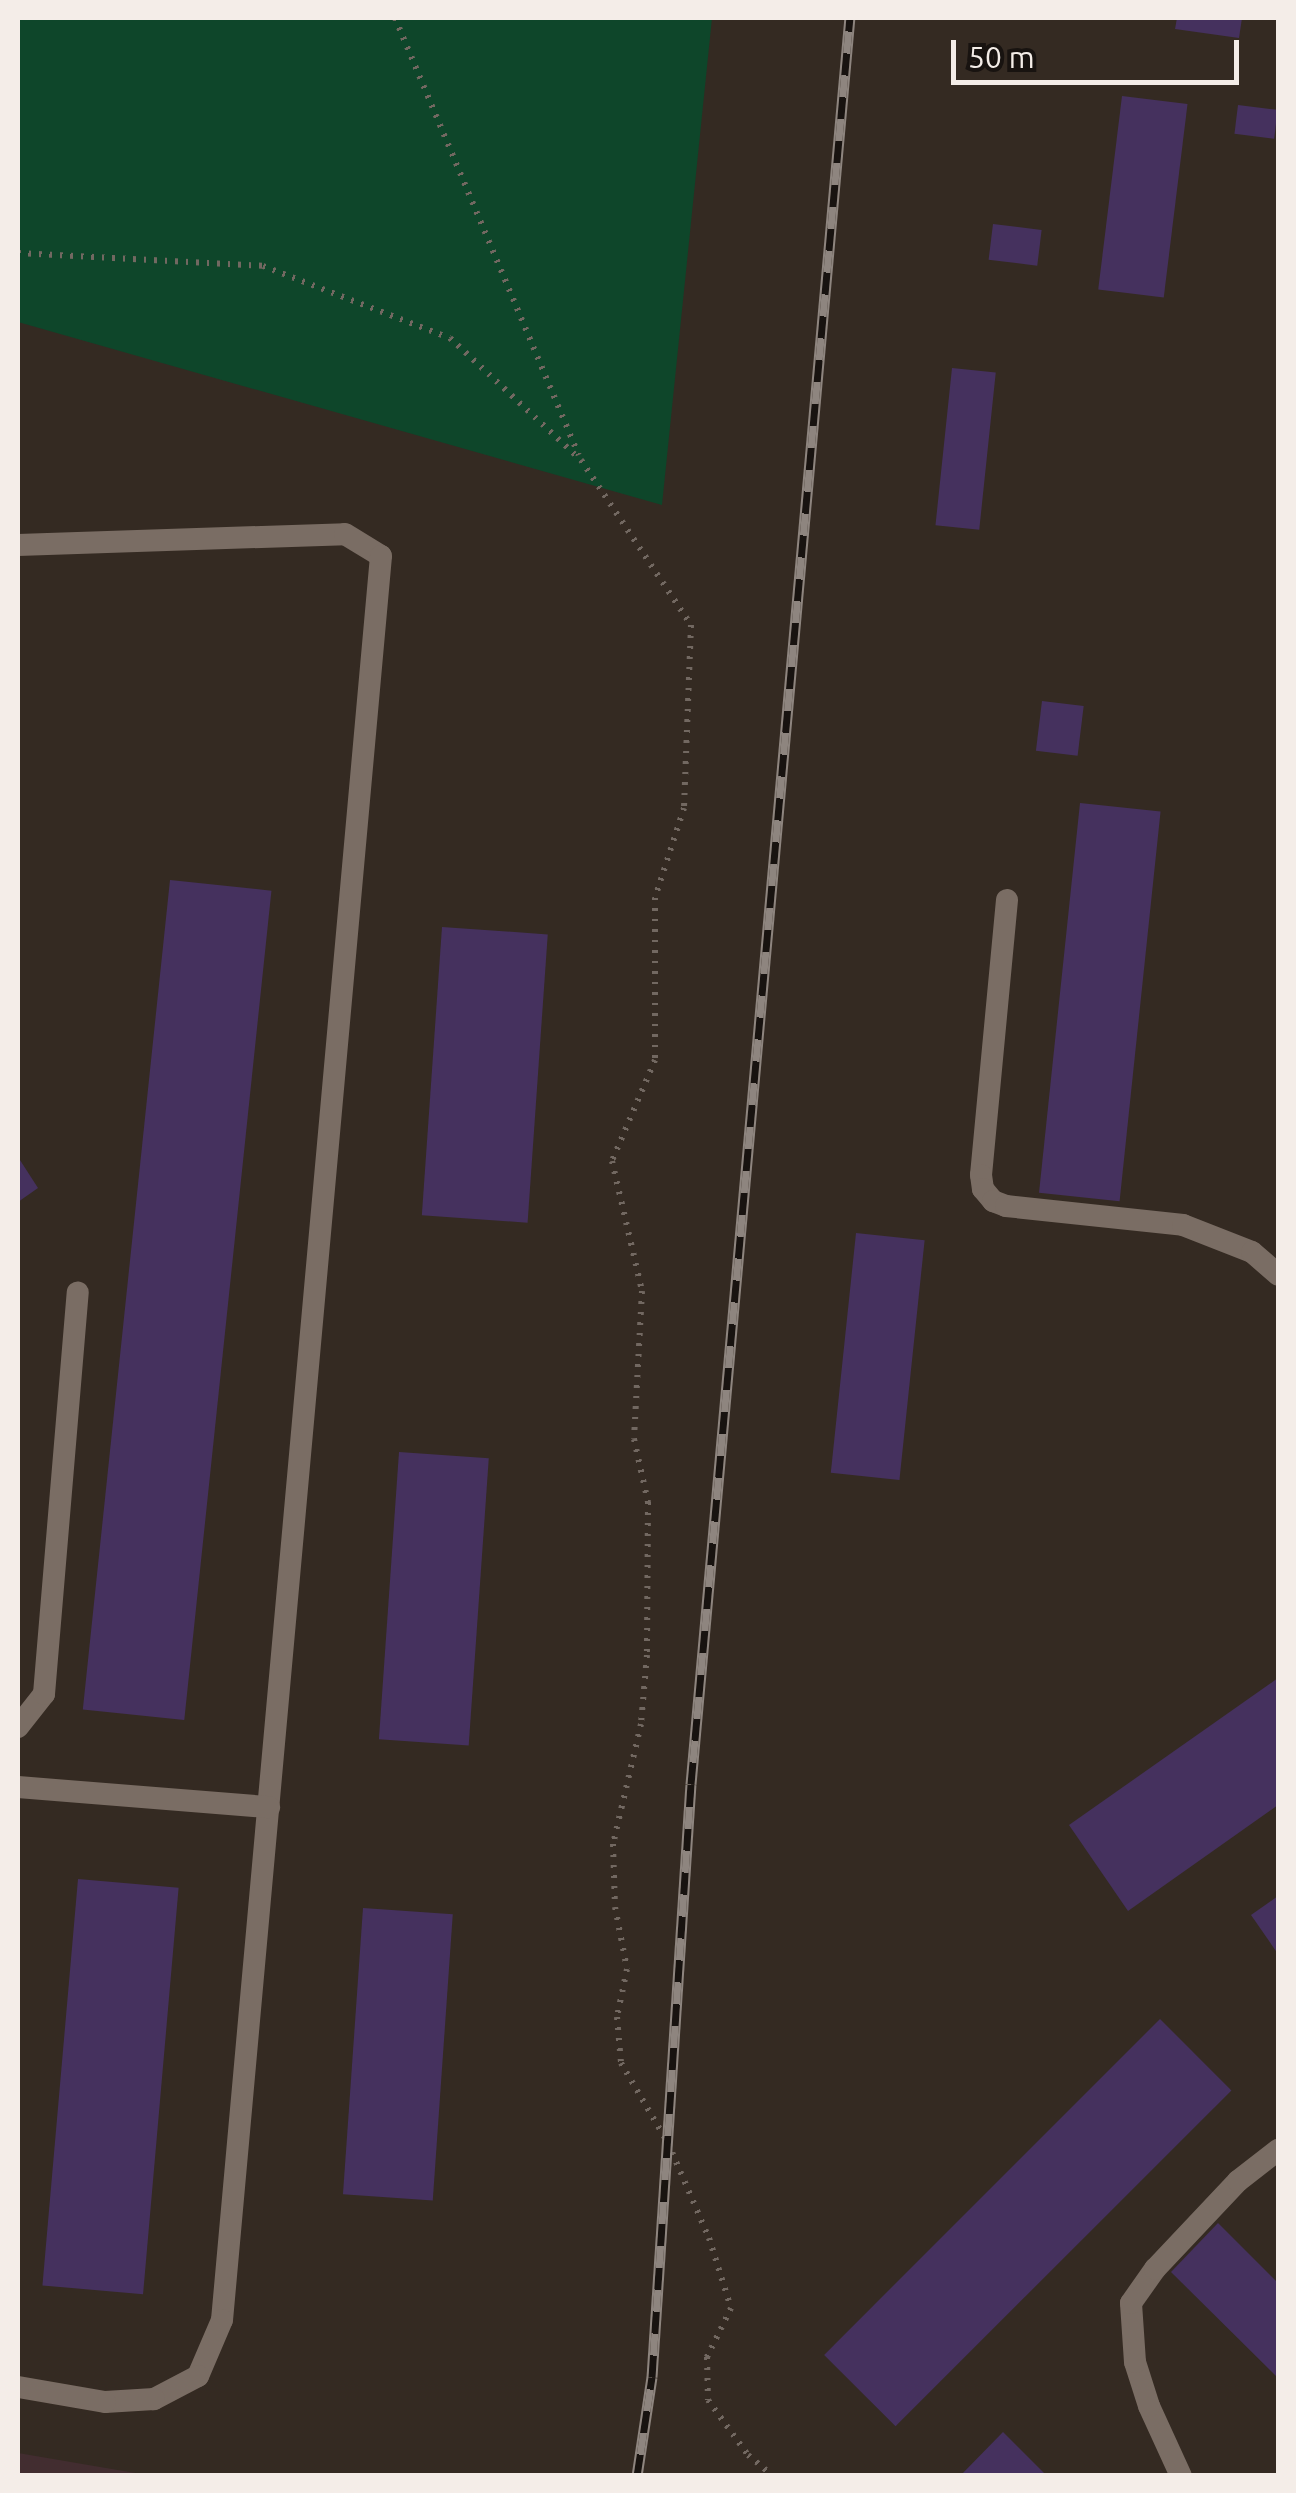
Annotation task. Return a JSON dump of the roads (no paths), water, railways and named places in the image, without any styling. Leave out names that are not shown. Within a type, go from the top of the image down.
[{"type":"lane","points":[[18,545],[345,534],[381,556],[222,2320],[198,2376],[154,2399],[105,2402],[18,2387]]},
{"type":"lane","points":[[1007,900],[981,1175],[984,1189],[993,1201],[1006,1206],[1183,1224],[1252,1252],[1278,1275]]},
{"type":"lane","points":[[18,1727],[44,1694],[78,1292]]},
{"type":"lane","points":[[18,1787],[269,1807]]},
{"type":"lane","points":[[1181,2476],[1149,2406],[1136,2362],[1131,2303],[1155,2269],[1238,2181],[1278,2150]]},
{"type":"railway","points":[[637,2476],[652,2377],[691,1784],[850,18]]}]
